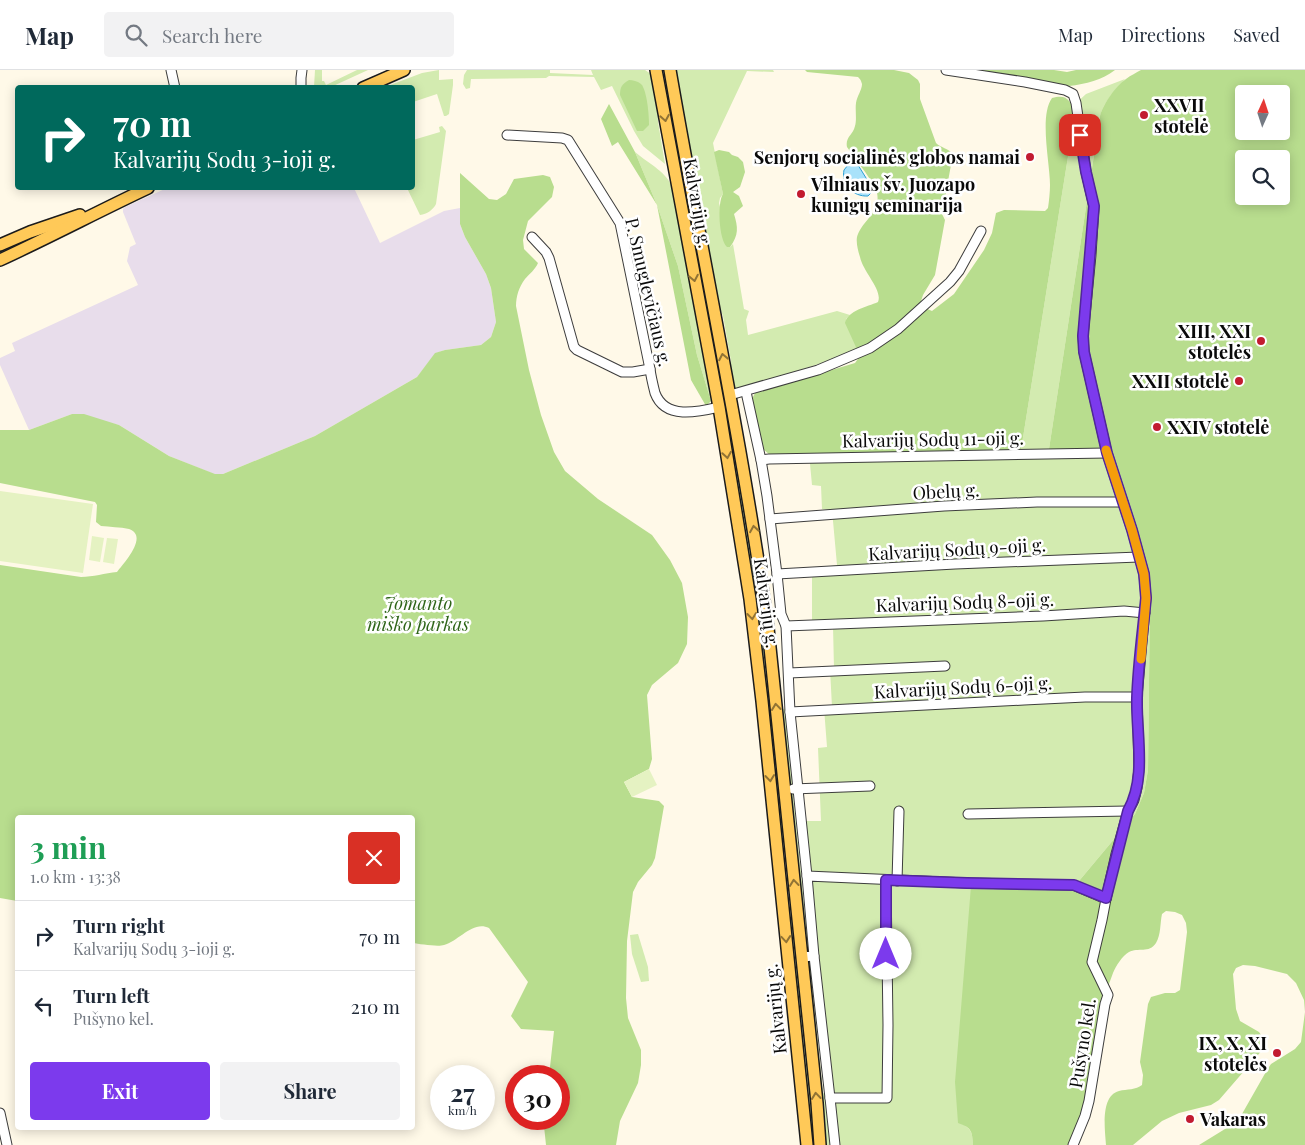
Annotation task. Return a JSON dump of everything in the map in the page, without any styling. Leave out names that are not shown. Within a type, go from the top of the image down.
[{"type":"main road","points":[[370,85],[404,70]]},
{"type":"main road","name":"Kalvarijų g.","points":[[656,70],[719,407],[750,599],[806,1145]]},
{"type":"main road","name":"Kalvarijų g.","points":[[670,70],[755,532],[767,618],[820,1145]]},
{"type":"main road","points":[[0,260],[143,190]]},
{"type":"main road","points":[[0,245],[30,232],[114,203]]},
{"type":"main road","points":[[30,232],[34,245]]},
{"type":"main road","points":[[719,407],[731,400]]},
{"type":"main road","points":[[776,844],[790,843]]},
{"type":"street","points":[[170,70],[174,85]]},
{"type":"street","points":[[301,85],[302,70]]},
{"type":"street","name":"Pušyno kel.","points":[[946,70],[1025,82],[1065,90],[1073,94],[1086,172],[1094,206],[1083,336],[1084,352],[1107,453],[1144,574],[1146,588],[1137,697],[1138,788],[1128,811],[1092,962],[1108,996],[1105,1004],[1090,1101],[1074,1145]]},
{"type":"street","name":"P. Smuglevičiaus g.","points":[[507,135],[562,138],[568,140],[618,219],[655,392],[658,398],[668,408],[677,412],[691,413],[719,407]]},
{"type":"street","points":[[731,400],[746,392],[818,370],[870,348],[898,329],[950,282],[982,231]]},
{"type":"street","points":[[532,237],[549,258],[574,347],[622,372],[650,369]]},
{"type":"street","points":[[746,392],[761,460],[777,574],[780,614],[786,626],[790,712],[835,1145]]},
{"type":"street","name":"Kalvarijų Sodų 11-oji g.","points":[[761,460],[779,458],[1107,453]]},
{"type":"street","name":"Obelų g.","points":[[770,519],[944,506],[1037,502],[1123,502]]},
{"type":"street","name":"Kalvarijų Sodų 9-oji g.","points":[[777,574],[955,564],[1139,557]]},
{"type":"street","name":"Kalvarijų Sodų 8-oji g.","points":[[786,626],[1124,611],[1145,613]]},
{"type":"street","points":[[789,673],[945,666]]},
{"type":"street","name":"Kalvarijų Sodų 6-oji g.","points":[[790,712],[1085,697],[1137,697]]},
{"type":"street","points":[[785,790],[870,786]]},
{"type":"street","points":[[897,881],[899,811]]},
{"type":"street","points":[[968,814],[1128,811]]},
{"type":"street","points":[[808,876],[897,881],[1074,885],[1106,898]]},
{"type":"street","points":[[830,1098],[887,1098],[886,880]]},
{"type":"street","points":[[802,957],[814,956]]},
{"type":"street","points":[[0,1113],[7,1145]]},
{"type":"shaded area","points":[[163,190],[355,190],[380,243],[444,211],[460,208],[460,224],[465,237],[486,274],[491,288],[496,322],[491,337],[481,345],[436,353],[417,377],[315,436],[223,474],[214,474],[169,456],[119,425],[72,414],[29,430],[0,365],[0,358],[15,351],[12,343],[138,285],[127,261],[130,247],[136,244],[123,212],[125,207]]},
{"type":"green space","points":[[315,70],[322,70],[322,81],[326,85],[314,85]]},
{"type":"green space","points":[[357,70],[368,70],[335,85],[326,85]]},
{"type":"green space","points":[[439,70],[439,80],[453,79],[449,114],[446,116],[444,116],[437,94],[415,101],[415,85],[390,85],[422,73]]},
{"type":"green space","points":[[467,70],[550,70],[550,73],[593,75],[591,70],[645,70],[651,74],[653,79],[665,164],[643,146],[612,86],[601,90],[594,77],[549,76],[546,78],[471,79],[470,88],[466,89],[463,84],[464,75]]},
{"type":"green space","points":[[676,70],[773,70],[774,72],[747,71],[713,143],[723,194],[719,203],[730,247],[733,244],[744,309],[749,311],[746,320],[748,335],[837,311],[850,315],[846,319],[861,356],[856,352],[740,389],[732,388],[730,378],[731,361],[723,316],[716,298],[675,75]]},
{"type":"green space","points":[[805,70],[894,70],[909,73],[918,80],[920,84],[920,99],[936,143],[953,154],[942,214],[945,220],[935,275],[921,301],[923,307],[932,311],[954,294],[984,250],[992,233],[996,213],[1004,210],[1045,211],[1048,208],[1050,185],[1046,116],[1048,106],[1052,98],[1057,97],[1067,99],[1071,105],[1075,113],[1021,450],[770,455],[763,449],[752,399],[755,393],[855,363],[860,356],[845,323],[850,315],[858,309],[878,302],[879,297],[862,263],[857,242],[858,234],[877,205],[877,193],[868,176],[847,147],[848,138],[855,126],[856,103],[862,83],[858,77],[807,72]]},
{"type":"green space","points":[[978,70],[1054,70],[1067,72],[1076,70],[1115,70],[1094,81],[1069,86]]},
{"type":"green space","points":[[1141,70],[1305,70],[1305,1012],[1304,1000],[1296,983],[1287,974],[1255,966],[1243,965],[1236,968],[1233,974],[1236,1009],[1240,1021],[1259,1032],[1264,1039],[1264,1048],[1219,1100],[1211,1105],[1179,1113],[1162,1121],[1133,1145],[1106,1145],[1105,1114],[1109,1099],[1119,1091],[1134,1089],[1142,1085],[1143,1075],[1140,1062],[1148,1004],[1151,997],[1165,993],[1175,993],[1180,990],[1187,932],[1186,923],[1182,915],[1166,911],[1162,914],[1159,936],[1156,943],[1147,949],[1129,952],[1120,961],[1113,973],[1103,1004],[1086,1099],[1068,1145],[973,1145],[970,1131],[958,1123],[955,1082],[971,886],[1074,887],[1135,814],[1144,793],[1148,770],[1150,594],[1140,547],[1108,449],[1049,449],[1100,116],[1110,96],[1128,78]]},
{"type":"green space","points":[[1125,79],[1107,101],[1100,116],[1049,449],[1108,449],[1140,547],[1150,594],[1148,770],[1144,793],[1135,814],[1074,887],[964,1125],[971,1131],[973,1145],[837,1145],[803,821],[821,821],[818,748],[827,747],[824,708],[832,707],[830,669],[834,669],[833,626],[812,626],[812,569],[837,565],[832,510],[822,509],[821,486],[812,485],[809,453],[1021,450],[1075,113],[1073,106],[1086,94]]},
{"type":"green space","points":[[629,80],[641,84],[645,92],[649,125],[643,131],[637,131],[620,95],[622,86]]},
{"type":"green space","points":[[609,104],[635,152],[657,205],[618,142],[612,146],[601,119]]},
{"type":"green space","points":[[442,126],[446,131],[436,204],[430,211],[420,215],[408,190],[415,190],[415,139],[440,132],[439,127]]},
{"type":"green space","points":[[719,150],[729,152],[738,157],[743,162],[745,172],[740,187],[733,192],[739,196],[743,206],[734,214],[737,231],[730,247],[727,247],[724,243],[721,230],[720,205],[723,194],[714,152]]},
{"type":"green space","points":[[635,152],[663,173],[674,191],[704,351],[711,401],[697,355],[678,266],[657,205]]},
{"type":"green space","name":"Jomanto miško parkas","points":[[460,173],[489,199],[497,200],[506,194],[514,179],[543,175],[550,177],[554,187],[552,197],[528,221],[523,240],[524,249],[538,263],[521,285],[517,295],[516,306],[529,370],[541,415],[554,452],[565,471],[598,499],[652,535],[670,560],[682,583],[688,617],[687,644],[678,663],[652,685],[647,695],[652,759],[649,769],[624,782],[632,797],[659,801],[664,806],[655,858],[633,892],[627,941],[626,998],[628,1018],[641,1050],[641,1065],[638,1083],[620,1121],[616,1145],[546,1145],[544,1130],[570,1130],[570,1065],[550,1065],[554,1031],[521,1029],[511,1016],[528,982],[489,928],[477,927],[450,943],[441,946],[415,943],[415,815],[15,815],[15,901],[0,898],[0,565],[81,577],[117,572],[133,550],[137,537],[135,532],[129,529],[101,526],[96,522],[97,505],[95,502],[0,483],[0,430],[29,430],[72,414],[84,414],[119,425],[169,456],[215,474],[223,474],[315,436],[417,377],[435,353],[481,345],[491,337],[496,322],[491,288],[486,274],[465,237],[460,224]]},
{"type":"green space","points":[[682,182],[686,182],[723,381],[721,381],[716,353],[710,338]]},
{"type":"green space","points":[[657,205],[678,266],[697,355],[711,401],[706,406],[691,380]]},
{"type":"green space","points":[[729,432],[735,450],[755,559],[771,703],[766,703]]},
{"type":"green space","points":[[0,491],[93,504],[83,573],[0,561]]},
{"type":"green space","points":[[92,536],[104,538],[100,562],[89,560]]},
{"type":"green space","points":[[107,538],[118,539],[114,564],[103,562]]},
{"type":"green space","points":[[785,689],[796,784],[792,786],[788,785],[780,710],[787,708]]},
{"type":"green space","points":[[772,710],[785,841],[781,841],[766,711]]},
{"type":"green space","points":[[649,769],[657,785],[632,797],[624,782]]},
{"type":"green space","points":[[793,793],[809,953],[806,953],[791,794]]},
{"type":"green space","points":[[788,904],[796,936],[814,1137],[811,1137]]},
{"type":"green space","points":[[638,934],[648,967],[649,981],[641,982],[632,954],[630,935]]},
{"type":"green space","points":[[808,962],[810,962],[823,1093],[826,1094],[832,1145],[825,1145]]},
{"type":"green space","points":[[1305,1012],[1305,1145],[1199,1145],[1238,1121],[1271,1064],[1295,1049],[1301,1042]]},
{"type":"water","points":[[852,163],[858,165],[871,186],[872,192],[868,196],[853,192],[846,185],[844,170]]},
{"type":"slow traffic","points":[[1106,450],[1144,574],[1146,598],[1141,659]]},
{"type":"place","name":"XXVII stotelė","points":[[1144,115]]},
{"type":"place","name":"Senjorų socialinės globos namai","points":[[1030,157]]},
{"type":"place","name":"Vilniaus šv. Juozapo kunigų seminarija","points":[[801,194]]},
{"type":"place","name":"XIII, XXI stotelės","points":[[1261,341]]},
{"type":"place","name":"XXII stotelė","points":[[1239,381]]},
{"type":"place","name":"XXIV stotelė","points":[[1157,427]]},
{"type":"place","name":"IX, X, XI stotelės","points":[[1277,1053]]},
{"type":"place","name":"Vakaras","points":[[1190,1119]]},
{"type":"route","points":[[886,954],[886,880],[1074,885],[1106,898],[1128,811],[1138,788],[1137,697],[1146,588],[1132,530],[1107,453],[1084,352],[1083,336],[1094,206],[1080,135]]}]
